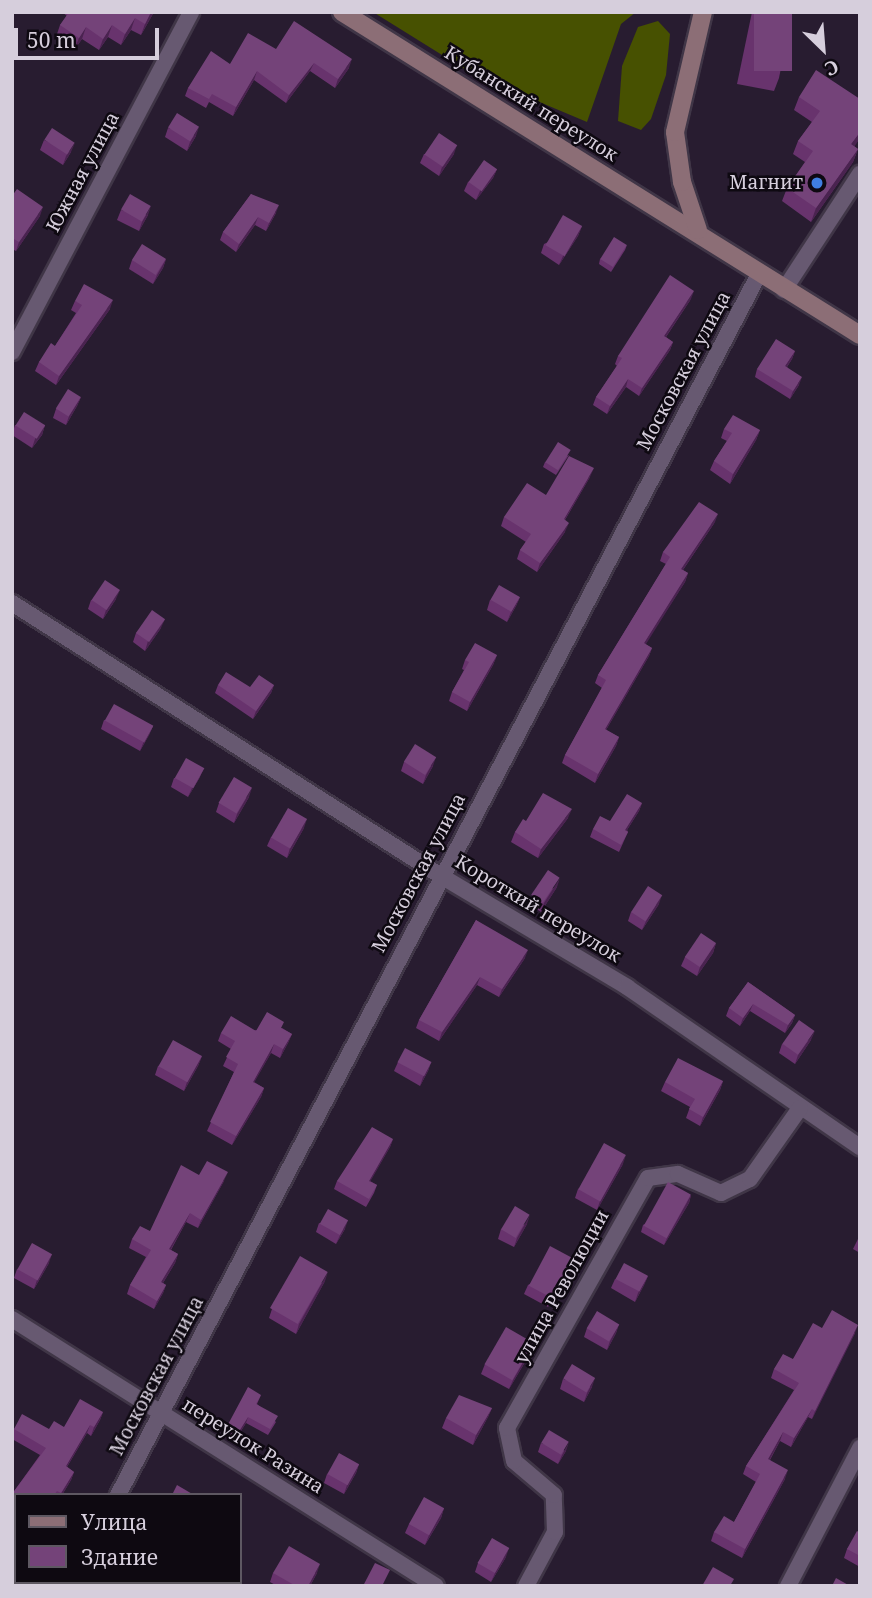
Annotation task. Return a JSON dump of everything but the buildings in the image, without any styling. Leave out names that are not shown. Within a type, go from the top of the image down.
[{"type":"street","name":"Южная улица","points":[[12,352],[191,12]]},
{"type":"street","name":"Кубанский переулок","points":[[342,12],[698,230],[784,289],[860,335]]},
{"type":"street","points":[[698,230],[682,182],[675,132],[703,12]]},
{"type":"street","points":[[784,289],[860,174]]},
{"type":"street","name":"Московская улица","points":[[119,1493],[760,272]]},
{"type":"street","name":"Короткий переулок","points":[[12,603],[442,876],[627,987],[860,1147]]},
{"type":"street","name":"улица Революции","points":[[526,1586],[555,1531],[554,1496],[514,1461],[507,1428],[648,1178],[678,1174],[721,1194],[750,1179],[800,1108]]},
{"type":"street","name":"переулок Разина","points":[[12,1319],[435,1586]]},
{"type":"street","points":[[788,1586],[860,1448]]},
{"type":"green space","points":[[373,12],[636,12],[621,24],[587,122],[471,73]]},
{"type":"green space","points":[[658,21],[670,34],[666,75],[651,119],[641,130],[618,121],[622,66],[638,27]]},
{"type":"place","name":"Магнит","points":[[817,183]]}]
